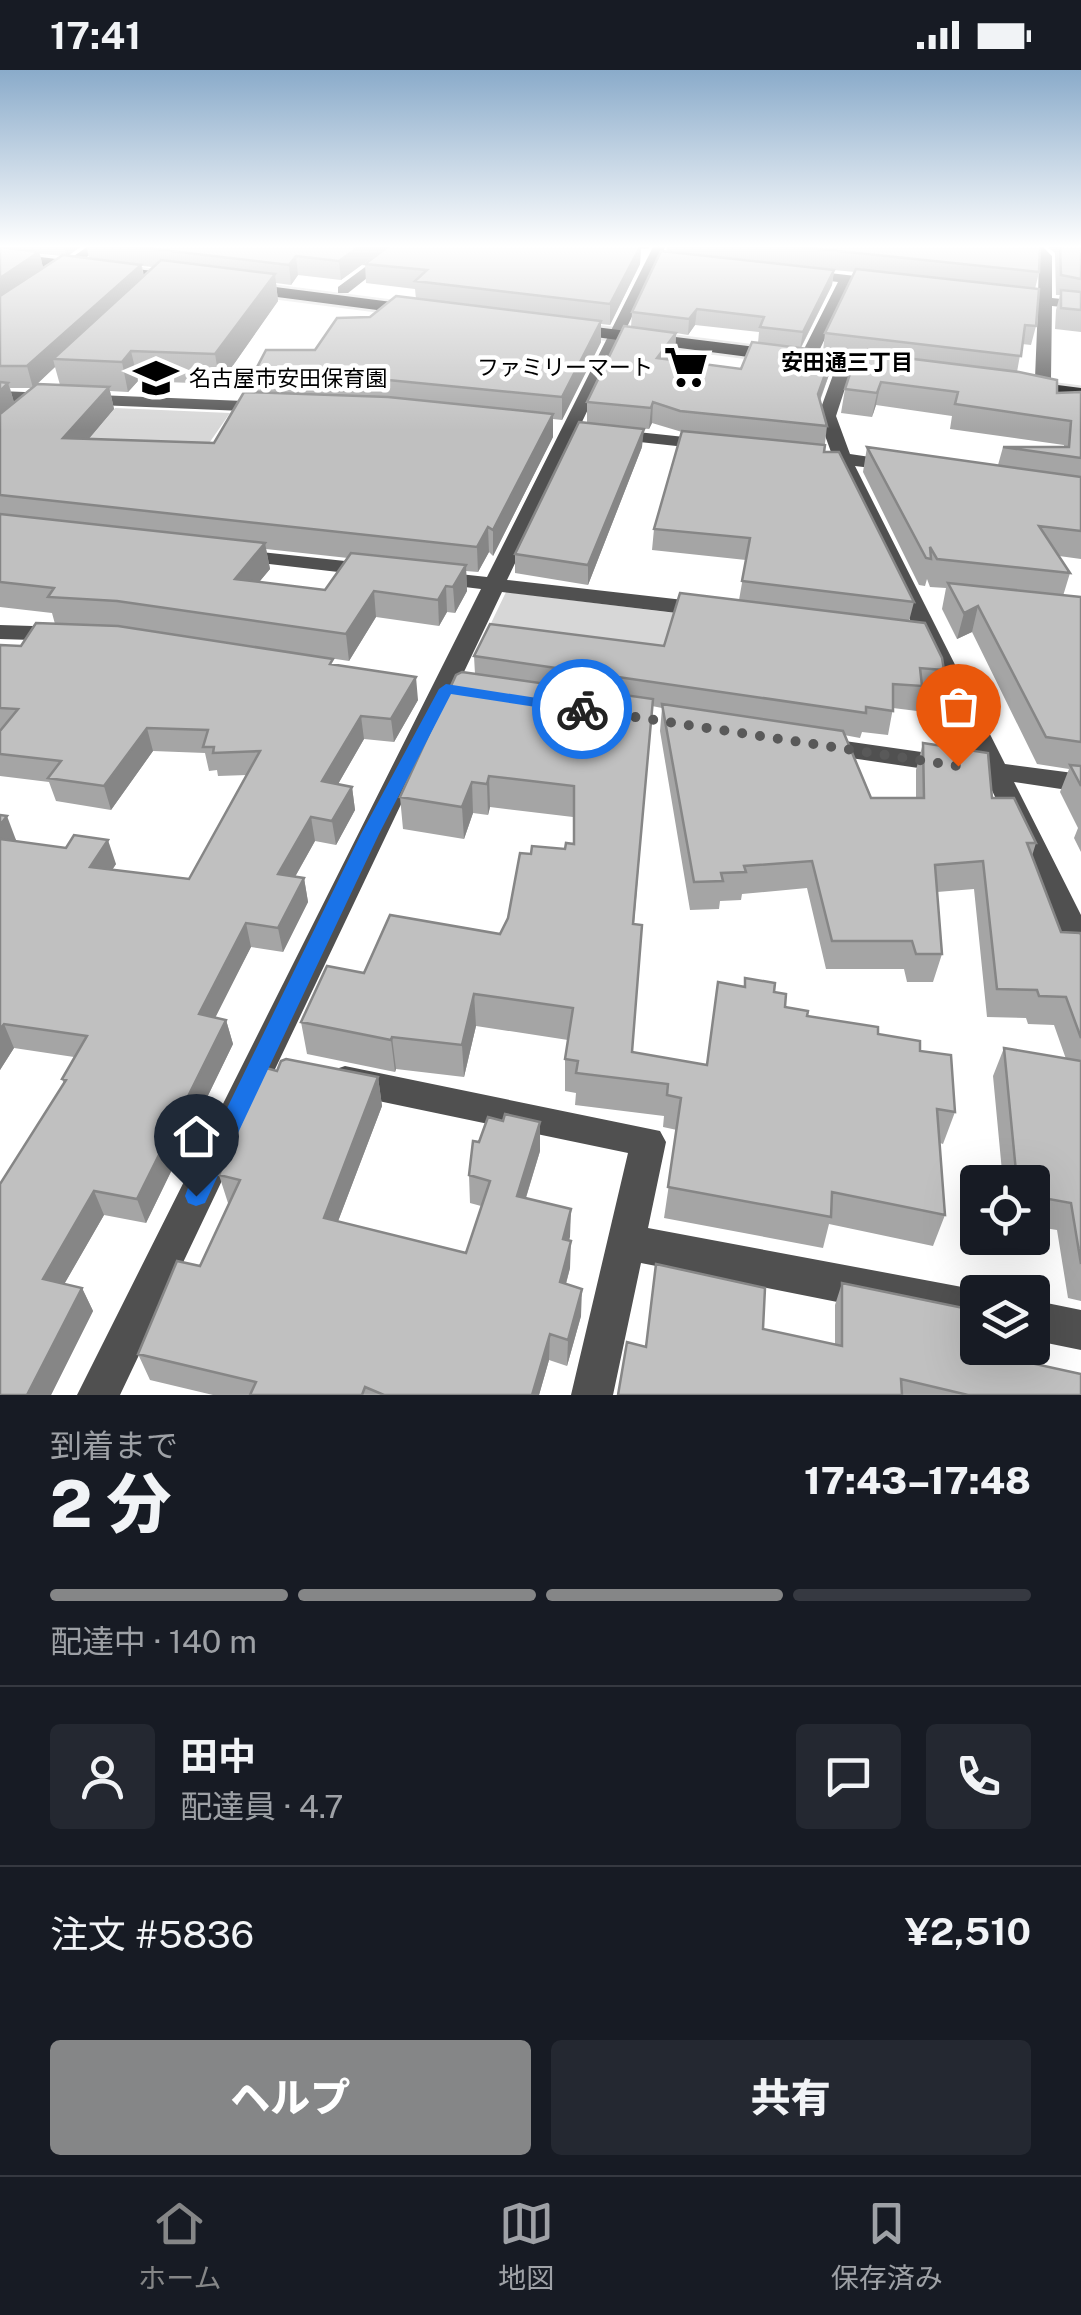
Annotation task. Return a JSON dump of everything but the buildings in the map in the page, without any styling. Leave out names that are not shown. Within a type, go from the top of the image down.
[{"type":"highway","points":[[539,320],[845,364],[918,368],[812,349],[617,330]]},
{"type":"highway","points":[[1081,383],[1008,379],[1081,394]]},
{"type":"street","points":[[98,1395],[370,834],[447,689],[562,429],[630,307]]},
{"type":"street","points":[[812,349],[832,307]]},
{"type":"street","points":[[1043,378],[1045,307]]},
{"type":"street","points":[[845,364],[827,416],[842,458],[920,596],[923,637],[997,772],[1081,945]]},
{"type":"street","points":[[32,403],[53,383]]},
{"type":"street","points":[[0,396],[32,403],[292,408]]},
{"type":"street","points":[[562,429],[726,446]]},
{"type":"street","points":[[784,452],[915,469]]},
{"type":"street","points":[[218,553],[734,613]]},
{"type":"street","points":[[0,632],[87,636]]},
{"type":"street","points":[[800,742],[1081,783]]},
{"type":"street","points":[[262,1063],[648,1142],[592,1395]]},
{"type":"street","points":[[628,1242],[960,1307]]},
{"type":"street","points":[[1050,1324],[1081,1330]]},
{"type":"shaded area","points":[[115,408],[230,413],[196,462],[74,457]]},
{"type":"shaded area","points":[[506,592],[675,613],[660,668],[481,644]]},
{"type":"way so far","points":[[582,709],[958,766]]},
{"type":"place","name":"ファミリーマート","points":[[686,367]]},
{"type":"place","name":"名古屋市安田保育園","points":[[156,378]]},
{"type":"district","name":"安田通三丁目","points":[[847,362]]},
{"type":"route","points":[[196,1196],[370,834],[446,689],[582,709]]}]
